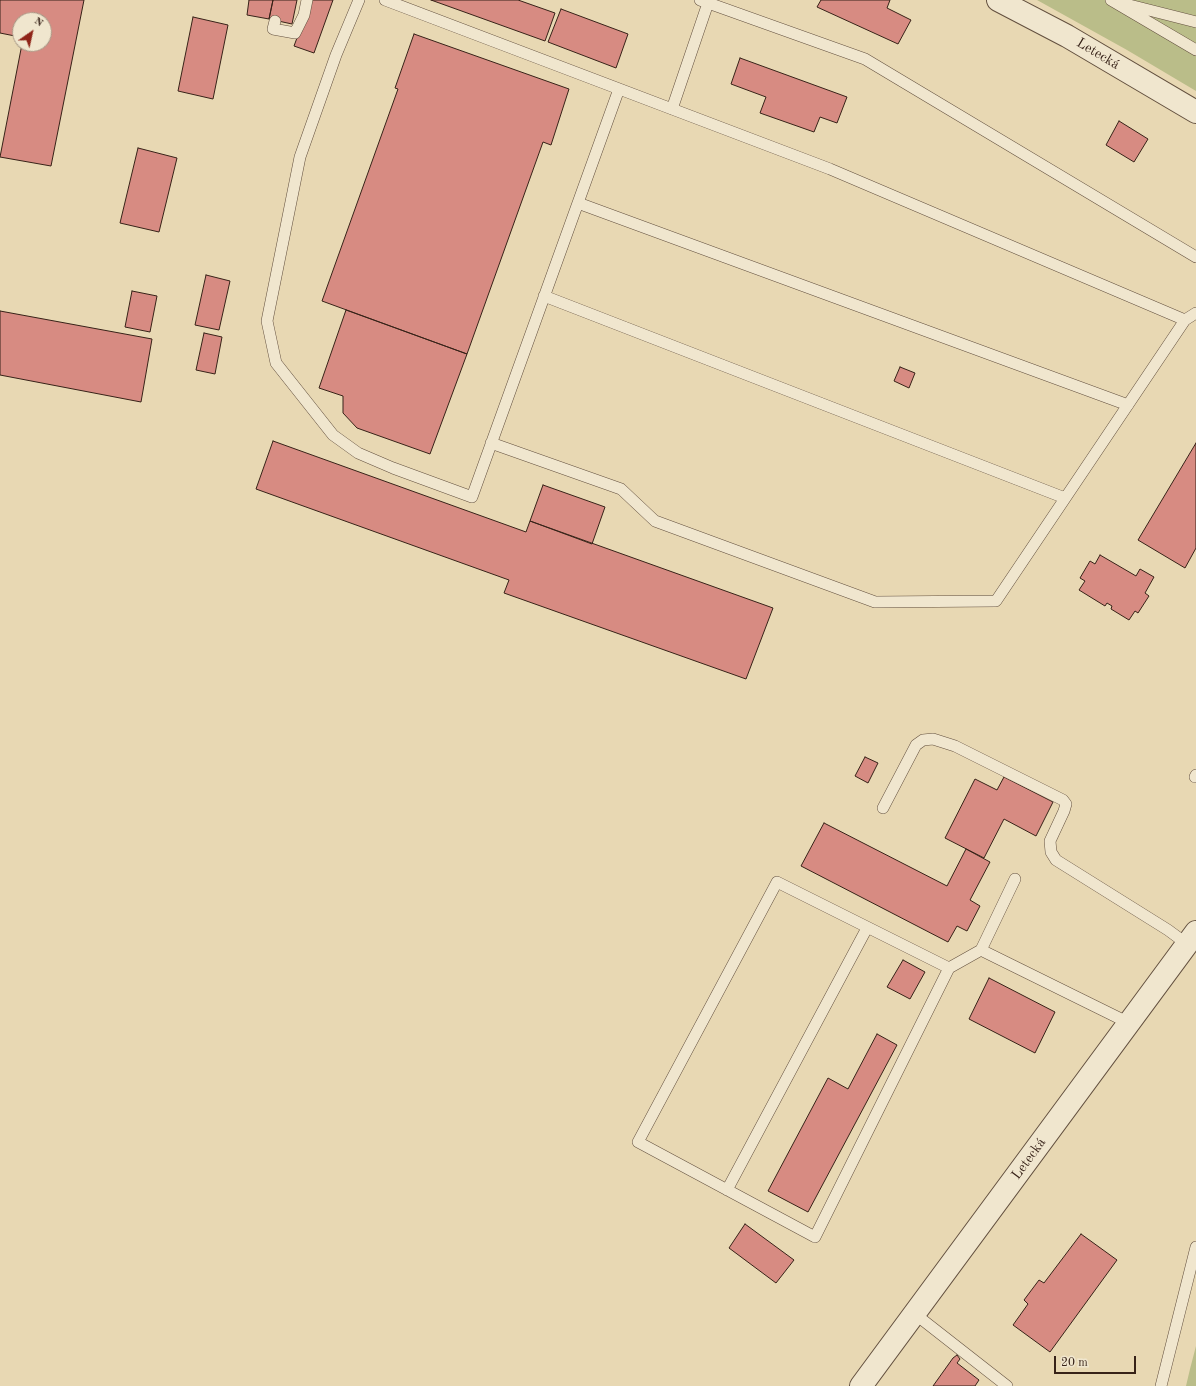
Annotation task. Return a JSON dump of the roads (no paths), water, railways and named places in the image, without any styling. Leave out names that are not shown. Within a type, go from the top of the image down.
[{"type":"street","name":"Letecká","points":[[998,0],[1067,36],[1196,112]]},
{"type":"street","name":"Letecká","points":[[861,1386],[1192,938]]},
{"type":"lane","points":[[275,21],[273,29],[288,28],[295,33],[304,15],[307,0]]},
{"type":"lane","points":[[359,0],[336,55],[300,157],[267,321],[276,363],[333,436],[358,453],[393,468],[472,497],[619,89]]},
{"type":"lane","points":[[385,0],[830,169],[1185,320]]},
{"type":"lane","points":[[1111,0],[1196,22]]},
{"type":"lane","points":[[1111,0],[1196,50]]},
{"type":"lane","points":[[672,109],[704,1],[865,59],[1196,258]]},
{"type":"lane","points":[[578,203],[1128,405]]},
{"type":"lane","points":[[544,296],[1065,498]]},
{"type":"lane","points":[[492,443],[621,489],[655,521],[875,602],[996,601],[1185,320],[1196,313]]},
{"type":"lane","points":[[883,808],[916,745],[923,740],[933,739],[955,746],[1063,800],[1066,804],[1064,811],[1050,841],[1052,852],[1056,860],[1168,930],[1192,938]]},
{"type":"lane","points":[[949,968],[777,882],[638,1142],[815,1237],[949,968],[981,950],[1015,879]]},
{"type":"lane","points":[[727,1190],[867,928]]},
{"type":"lane","points":[[981,950],[1128,1023]]},
{"type":"lane","points":[[1161,1386],[1196,1247]]},
{"type":"lane","points":[[915,1314],[1007,1386]]}]
